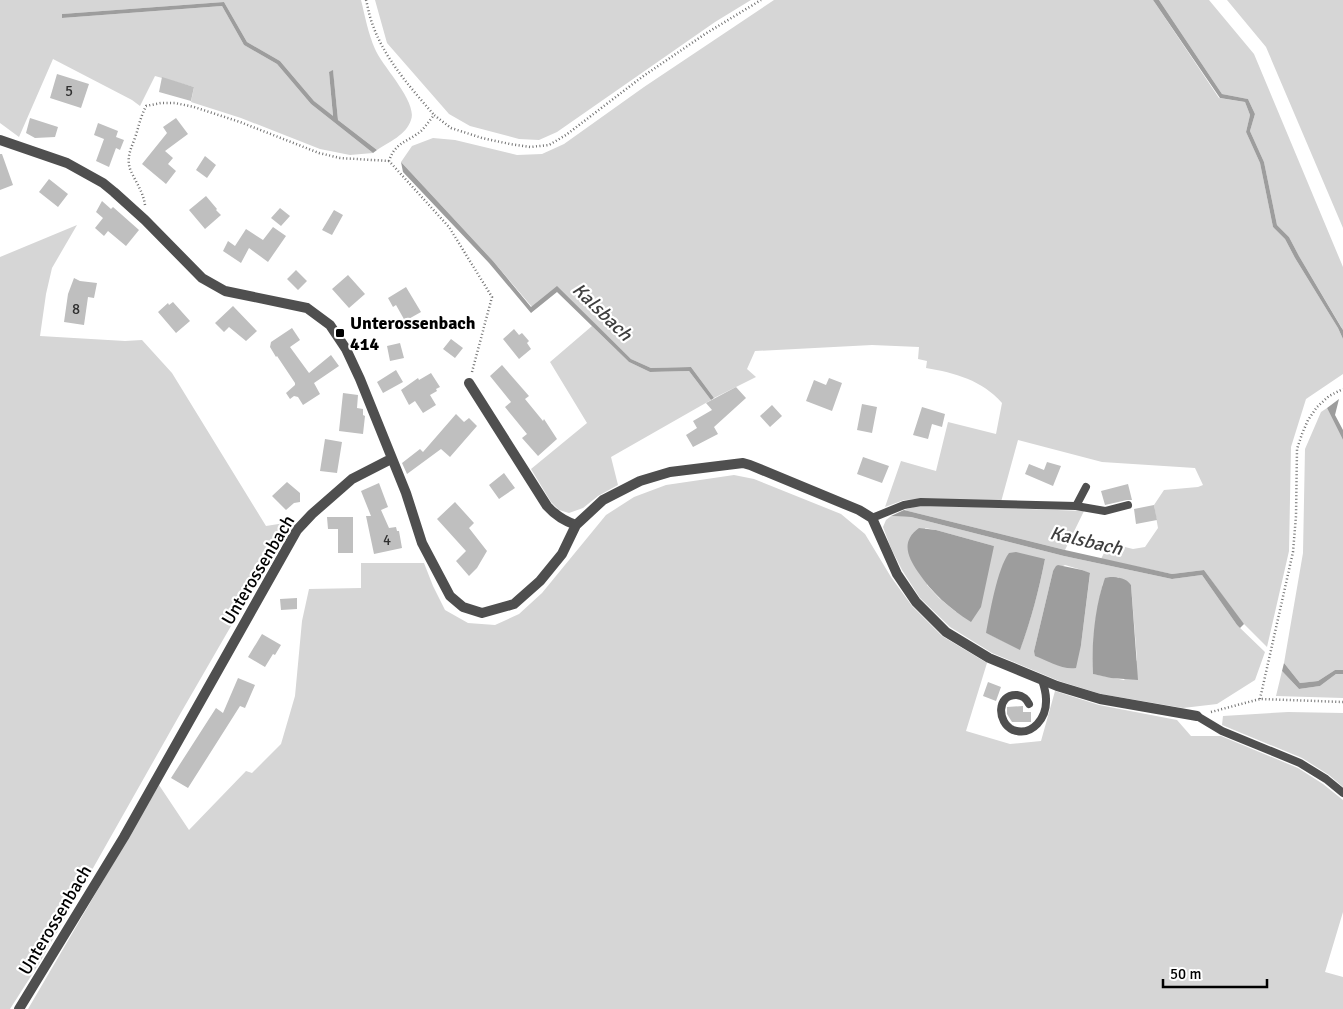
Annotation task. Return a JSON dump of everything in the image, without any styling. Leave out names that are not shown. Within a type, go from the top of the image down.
[{"type":"street","points":[[0,140],[73,166],[114,192],[145,220],[202,278],[225,291],[307,308],[330,325],[346,349],[360,379],[406,493],[422,543],[450,596],[464,607],[482,613],[514,604],[540,582],[562,554],[576,526],[603,500],[640,481],[670,472],[743,463],[859,510],[872,518],[896,574],[916,602],[946,632],[990,658],[1042,680],[1100,700],[1197,716]]},
{"type":"street","points":[[469,383],[547,506],[565,522],[576,526]]},
{"type":"street","name":"Unterossenbach","points":[[19,1009],[124,837],[297,530],[312,514],[352,479],[391,459]]},
{"type":"lane","points":[[1076,506],[1086,487]]},
{"type":"lane","points":[[872,518],[904,505],[921,502],[1076,506],[1105,511],[1128,504]]},
{"type":"lane","points":[[1028,704],[1027,699],[1021,696],[1006,697],[1002,702],[1001,710],[1003,721],[1008,727],[1017,731],[1029,731],[1038,725],[1044,715],[1046,700],[1042,680]]},
{"type":"lane","points":[[1197,716],[1222,731],[1300,763],[1326,779],[1343,793]]},
{"type":"path","points":[[366,0],[371,22],[392,64],[434,115],[451,128],[482,138],[530,147],[549,145],[566,135],[705,34],[761,0]]},
{"type":"path","points":[[145,220],[144,198],[129,167],[128,160],[140,119],[146,106],[176,103],[194,107],[240,122],[319,153],[340,158],[389,161],[449,226],[492,297],[469,383]]},
{"type":"path","points":[[389,161],[392,152],[401,143],[421,131],[434,115]]},
{"type":"path","points":[[1260,700],[1294,552],[1297,449],[1308,420],[1317,406],[1329,396],[1343,389]]},
{"type":"path","points":[[1197,716],[1260,700],[1343,702]]},
{"type":"shaded area","points":[[0,0],[361,0],[375,49],[405,94],[412,112],[411,120],[401,134],[377,150],[338,120],[333,71],[329,72],[333,117],[314,101],[280,61],[247,42],[224,2],[62,14],[62,18],[222,6],[244,45],[277,64],[311,104],[373,153],[350,155],[320,149],[241,118],[191,102],[194,87],[155,76],[140,106],[53,59],[19,137],[0,123]]},
{"type":"shaded area","points":[[375,0],[751,0],[715,22],[557,132],[539,140],[519,139],[470,126],[449,114],[387,43]]},
{"type":"shaded area","points":[[774,0],[1153,0],[1219,98],[1245,102],[1250,115],[1246,132],[1260,163],[1273,227],[1285,239],[1343,339],[1343,374],[1306,399],[1291,447],[1289,551],[1267,647],[1241,621],[1204,570],[1172,574],[1101,559],[1109,543],[1133,549],[1145,547],[1158,528],[1154,505],[1164,490],[1203,485],[1195,468],[1102,462],[1018,440],[1001,502],[921,499],[904,500],[885,507],[901,461],[936,471],[948,422],[996,434],[1002,403],[977,383],[958,375],[926,368],[927,361],[918,359],[919,347],[872,345],[755,351],[747,369],[756,377],[714,398],[691,367],[651,368],[631,359],[557,287],[532,307],[493,261],[401,162],[412,146],[433,138],[455,140],[517,155],[542,154],[564,144],[644,87]]},
{"type":"shaded area","points":[[1153,0],[1159,0],[1222,94],[1248,99],[1255,114],[1250,131],[1264,162],[1277,225],[1289,237],[1343,330],[1343,339],[1285,239],[1273,227],[1260,163],[1246,132],[1250,115],[1245,102],[1220,98]]},
{"type":"shaded area","points":[[1159,0],[1209,0],[1254,54],[1343,267],[1343,330],[1289,237],[1277,225],[1264,162],[1250,131],[1255,114],[1248,99],[1222,94]]},
{"type":"shaded area","points":[[1227,0],[1343,0],[1343,228],[1266,47]]},
{"type":"shaded area","points":[[224,2],[247,42],[280,61],[314,101],[333,116],[329,72],[333,70],[338,120],[377,150],[373,153],[311,104],[277,64],[244,45],[222,6],[62,18],[62,14]]},
{"type":"shaded area","points":[[401,162],[493,261],[531,307],[557,286],[631,359],[651,368],[691,367],[714,398],[711,400],[689,371],[650,372],[629,362],[557,292],[531,313],[489,263],[403,172]]},
{"type":"shaded area","points":[[77,225],[52,268],[40,336],[125,341],[142,340],[172,373],[266,526],[291,522],[40,962],[10,1009],[0,1009],[0,257]]},
{"type":"shaded area","points":[[592,326],[629,362],[650,372],[689,371],[711,400],[611,457],[618,485],[598,496],[583,508],[569,513],[559,510],[551,502],[531,469],[587,423],[550,362]]},
{"type":"shaded area","points":[[1339,399],[1335,415],[1343,430],[1343,440],[1327,408]]},
{"type":"shaded area","points":[[1327,408],[1343,440],[1343,670],[1335,670],[1318,681],[1300,683],[1284,663],[1303,553],[1305,449],[1321,412]]},
{"type":"shaded area","points":[[734,475],[754,479],[841,514],[865,534],[891,577],[912,606],[942,636],[987,663],[966,731],[1010,744],[1041,741],[1055,691],[1099,705],[1177,720],[1191,736],[1221,736],[1298,768],[1343,800],[1343,912],[1325,972],[1343,977],[1343,1009],[28,1009],[159,785],[189,830],[246,771],[252,773],[281,744],[295,696],[302,621],[309,589],[361,588],[361,563],[424,563],[445,610],[468,623],[495,625],[519,614],[542,593],[606,515],[634,497],[666,485]]},
{"type":"shaded area","points":[[920,505],[1084,511],[1065,550],[904,510]]},
{"type":"shaded area","points":[[904,510],[1065,550],[1172,574],[1204,570],[1244,624],[1240,628],[1237,625],[1202,575],[1172,579],[1064,556],[911,517],[891,516]]},
{"type":"shaded area","points":[[891,516],[911,517],[1064,556],[1172,579],[1202,575],[1237,625],[1265,652],[1255,680],[1217,704],[1183,708],[1101,694],[1059,681],[992,653],[950,627],[920,598],[902,570],[891,548],[883,527],[886,520]],"holes":[[[925,528],[994,546],[956,612],[927,585]],[[1045,559],[1028,627],[1020,649],[986,633]],[[1065,565],[1090,574],[1081,645],[1034,651],[1053,571]],[[1118,577],[1131,585],[1137,660],[1124,680],[1093,674],[1095,628],[1103,583]]]},
{"type":"shaded area","points":[[919,528],[936,530],[994,546],[981,607],[971,622],[948,606],[923,580],[914,566],[909,554],[908,543],[913,533]]},
{"type":"shaded area","points":[[1016,552],[1045,559],[1028,627],[1020,650],[986,633],[994,592],[1001,569],[1009,553]]},
{"type":"shaded area","points":[[1058,565],[1090,573],[1081,645],[1076,668],[1055,665],[1035,656],[1034,651],[1053,571]]},
{"type":"shaded area","points":[[1105,578],[1122,578],[1131,585],[1138,680],[1111,678],[1093,674],[1093,638],[1096,613]]},
{"type":"shaded area","points":[[1284,663],[1300,683],[1318,681],[1335,670],[1343,670],[1343,674],[1336,674],[1320,686],[1299,689],[1282,671]]},
{"type":"shaded area","points":[[1282,671],[1299,689],[1320,686],[1336,674],[1343,674],[1343,698],[1276,696]]},
{"type":"shaded area","points":[[1288,712],[1343,713],[1343,787],[1329,775],[1302,758],[1222,725],[1223,716]]},
{"type":"building","points":[[57,74],[89,84],[81,108],[50,98]]},
{"type":"building","points":[[162,77],[194,87],[191,101],[159,92]]},
{"type":"building","points":[[30,118],[58,127],[55,137],[35,138],[26,133]]},
{"type":"building","points":[[176,118],[188,134],[165,151],[173,158],[168,164],[176,171],[166,184],[142,164],[167,133],[163,127]]},
{"type":"building","points":[[98,123],[118,131],[116,137],[124,140],[120,150],[116,148],[109,167],[96,161],[104,139],[94,135]]},
{"type":"building","points":[[0,154],[2,154],[13,185],[0,190]]},
{"type":"building","points":[[205,156],[216,165],[207,178],[196,170]]},
{"type":"building","points":[[49,179],[68,194],[58,207],[39,192]]},
{"type":"building","points":[[206,196],[221,215],[205,229],[189,210]]},
{"type":"building","points":[[102,201],[111,209],[113,207],[139,230],[126,246],[108,231],[104,236],[95,228],[103,218],[96,212]]},
{"type":"building","points":[[280,208],[290,216],[281,226],[271,218]]},
{"type":"building","points":[[334,210],[343,215],[332,235],[322,230]]},
{"type":"building","points":[[273,227],[286,236],[268,262],[249,248],[241,263],[223,251],[228,241],[235,246],[246,229],[263,240]]},
{"type":"building","points":[[296,270],[307,281],[298,290],[287,279]]},
{"type":"building","points":[[348,275],[365,294],[349,308],[332,289]]},
{"type":"building","points":[[74,278],[80,281],[97,283],[94,298],[88,297],[84,325],[64,322],[68,294]]},
{"type":"building","points":[[406,287],[421,312],[405,321],[396,305],[393,307],[388,298]]},
{"type":"building","points":[[173,302],[190,321],[176,333],[158,312],[168,303],[169,305]]},
{"type":"building","points":[[233,306],[257,331],[246,341],[229,327],[224,332],[215,323]]},
{"type":"building","points":[[292,328],[300,340],[290,347],[309,373],[331,355],[339,366],[314,383],[320,394],[303,405],[298,397],[294,396],[290,399],[286,393],[295,383],[270,347],[271,342]]},
{"type":"building","points":[[514,329],[519,335],[522,333],[529,341],[527,343],[531,349],[519,359],[503,339]]},
{"type":"building","points":[[451,339],[463,348],[455,358],[443,349]]},
{"type":"building","points":[[400,343],[404,358],[390,361],[387,346]]},
{"type":"building","points":[[502,365],[529,396],[525,399],[543,421],[544,419],[557,439],[538,456],[522,438],[527,434],[505,407],[511,402],[490,376]]},
{"type":"building","points":[[396,370],[403,382],[383,393],[377,382]]},
{"type":"building","points":[[431,373],[440,387],[430,395],[436,405],[423,413],[415,401],[409,405],[401,390],[418,378],[419,380]]},
{"type":"building","points":[[829,378],[842,383],[832,411],[806,401],[814,380],[826,385]]},
{"type":"building","points":[[736,387],[746,398],[714,427],[718,434],[693,447],[686,435],[697,428],[693,421],[712,410],[706,403]]},
{"type":"building","points":[[343,393],[358,395],[357,408],[363,409],[363,415],[365,416],[363,434],[339,431]]},
{"type":"building","points":[[862,404],[877,407],[872,433],[857,430]]},
{"type":"building","points":[[772,405],[782,416],[770,427],[760,416]]},
{"type":"building","points":[[922,407],[945,414],[942,427],[932,424],[928,439],[913,435]]},
{"type":"building","points":[[456,414],[464,422],[469,418],[477,426],[450,457],[441,449],[407,474],[402,463],[420,449],[423,452]]},
{"type":"building","points":[[325,439],[342,442],[337,473],[320,471]]},
{"type":"building","points":[[863,457],[889,466],[882,483],[857,474]]},
{"type":"building","points":[[1047,462],[1061,466],[1053,486],[1025,474],[1029,464],[1044,470]]},
{"type":"building","points":[[504,473],[515,488],[499,499],[489,485]]},
{"type":"building","points":[[287,482],[300,493],[300,502],[294,503],[286,510],[272,496]]},
{"type":"building","points":[[379,483],[388,507],[381,510],[389,528],[396,527],[397,531],[399,531],[402,548],[374,554],[366,516],[371,516],[361,491]]},
{"type":"building","points":[[1128,484],[1132,500],[1105,505],[1101,491]]},
{"type":"building","points":[[455,502],[474,523],[469,528],[487,551],[477,568],[469,576],[456,561],[466,551],[437,519]]},
{"type":"building","points":[[1154,505],[1157,520],[1136,524],[1134,509]]},
{"type":"building","points":[[327,517],[353,517],[353,553],[338,553],[338,529],[328,529]]},
{"type":"building","points":[[297,598],[297,609],[281,610],[280,599]]},
{"type":"building","points":[[262,634],[281,645],[265,667],[248,657]]},
{"type":"building","points":[[238,678],[255,685],[245,708],[240,706],[188,788],[171,778],[216,708],[223,713]]},
{"type":"building","points":[[988,682],[1001,687],[996,701],[983,696]]},
{"type":"building","points":[[1023,706],[1023,712],[1031,712],[1031,722],[1012,722],[1007,714],[1007,707]]},
{"type":"place","name":"Unterossenbach 414","points":[[340,333]]},
{"type":"water label","name":"Kalsbach","points":[[602,312]]},
{"type":"water label","name":"Kalsbach","points":[[1086,541]]}]
